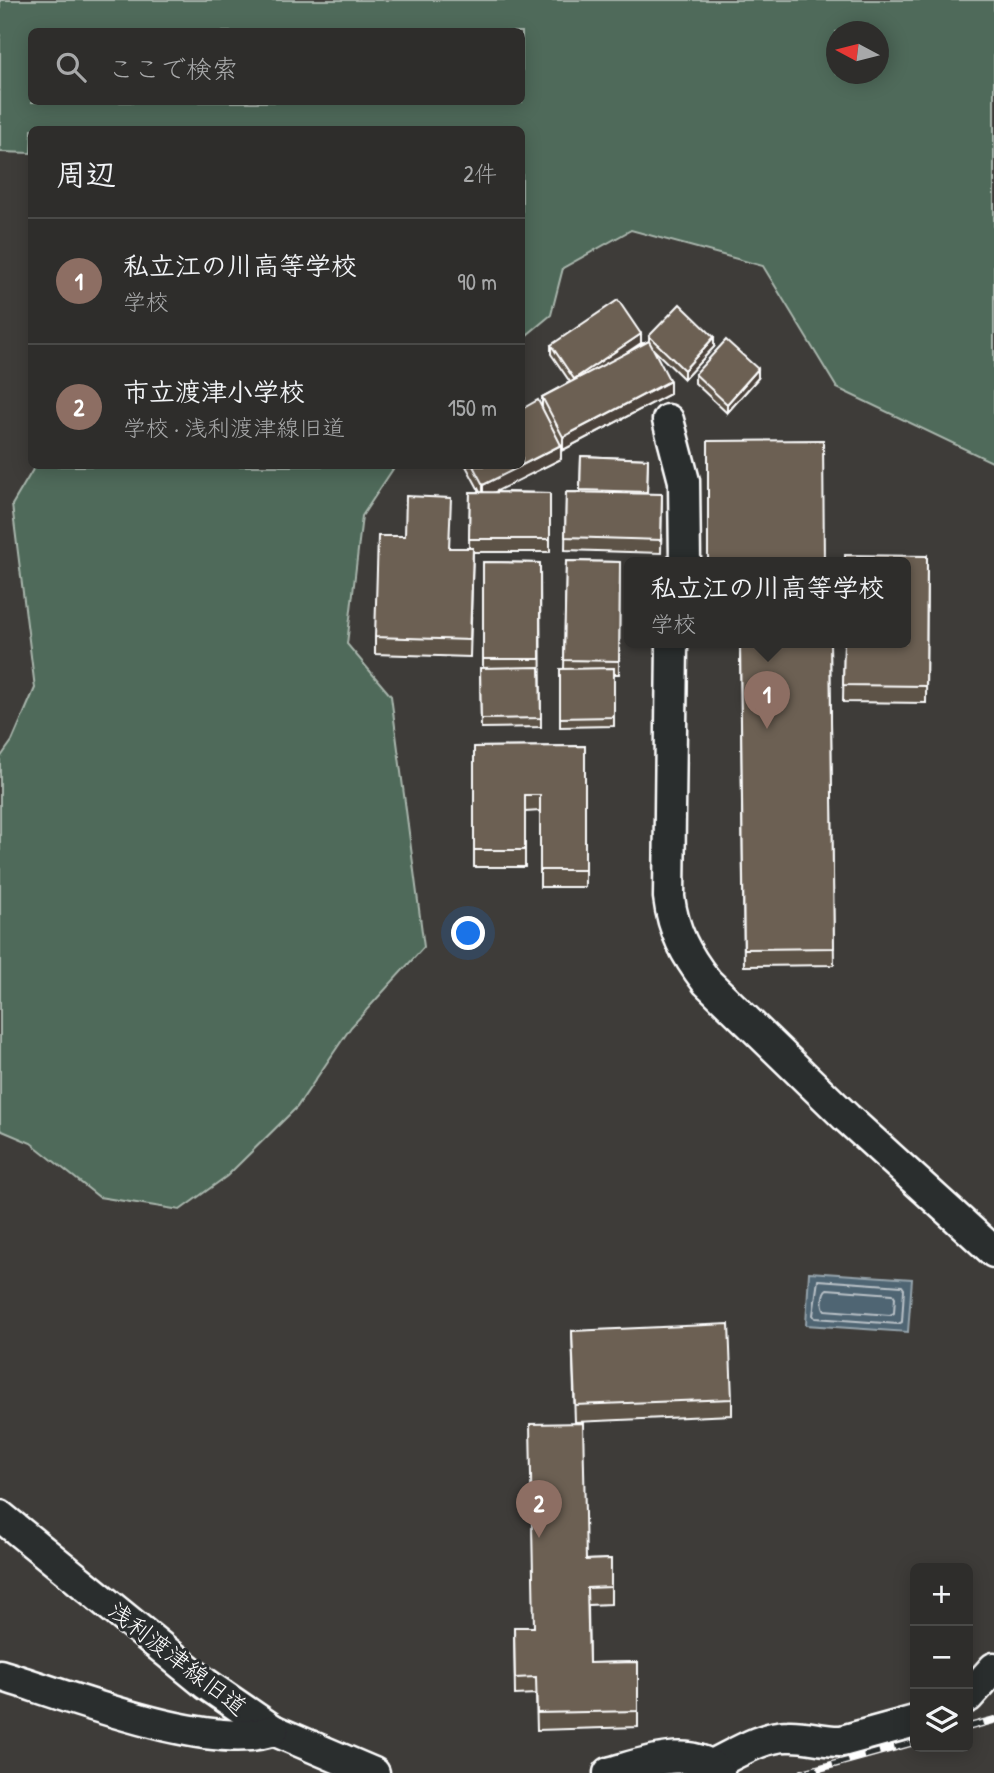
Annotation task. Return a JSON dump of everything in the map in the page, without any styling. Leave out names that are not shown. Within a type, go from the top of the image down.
[{"type":"street","points":[[668,420],[684,481],[685,557]]},
{"type":"street","points":[[672,648],[669,897],[677,935],[689,958],[707,982],[847,1118],[994,1252]]},
{"type":"street","name":"浅利渡津線旧道","points":[[0,1516],[206,1684],[273,1730],[374,1773]]},
{"type":"street","points":[[973,1691],[994,1668]]},
{"type":"street","points":[[0,1675],[141,1720],[165,1725],[202,1732],[249,1736],[273,1730]]},
{"type":"street","points":[[609,1773],[654,1760],[683,1757],[715,1769],[773,1738],[798,1736],[831,1742],[842,1741],[910,1722]]},
{"type":"green space","points":[[0,0],[994,0],[994,463],[837,388],[763,266],[631,230],[563,268],[551,315],[525,337],[525,126],[28,126],[28,153],[0,152]]},
{"type":"green space","points":[[33,469],[393,469],[362,516],[347,644],[391,696],[424,947],[351,1027],[297,1107],[227,1176],[180,1210],[99,1197],[31,1143],[0,1130],[0,758],[12,741],[35,688],[12,505]]},
{"type":"water","points":[[809,1272],[912,1279],[908,1332],[806,1325]]},
{"type":"building","points":[[618,300],[641,334],[574,379],[551,345]]},
{"type":"building","points":[[680,304],[714,337],[684,370],[649,336]]},
{"type":"building","points":[[726,340],[758,369],[727,404],[695,374]]},
{"type":"building","points":[[649,341],[670,381],[563,437],[542,397]]},
{"type":"building","points":[[538,400],[561,445],[525,463],[525,407]]},
{"type":"building","points":[[823,440],[824,557],[708,557],[708,441]]},
{"type":"building","points":[[581,456],[648,459],[647,492],[580,490]]},
{"type":"building","points":[[475,469],[515,469],[483,485]]},
{"type":"building","points":[[470,492],[550,493],[550,539],[469,539]]},
{"type":"building","points":[[566,492],[662,494],[661,540],[565,537]]},
{"type":"building","points":[[406,496],[451,498],[449,548],[473,548],[470,640],[375,637],[378,536],[405,536]]},
{"type":"building","points":[[927,556],[926,686],[843,685],[844,648],[911,648],[911,557],[845,557]]},
{"type":"building","points":[[566,561],[620,562],[619,661],[564,660]]},
{"type":"building","points":[[483,562],[540,563],[540,659],[483,659]]},
{"type":"building","points":[[740,648],[830,648],[834,948],[744,949]]},
{"type":"building","points":[[540,667],[541,718],[481,719],[480,668]]},
{"type":"building","points":[[614,668],[614,717],[560,718],[560,669]]},
{"type":"building","points":[[585,746],[585,870],[540,870],[540,795],[525,795],[525,850],[474,850],[474,747]]},
{"type":"building","points":[[729,1324],[732,1399],[575,1405],[572,1331]]},
{"type":"building","points":[[583,1423],[586,1560],[611,1559],[611,1587],[587,1588],[589,1663],[638,1662],[638,1711],[537,1713],[536,1677],[515,1678],[514,1627],[534,1627],[530,1424]]},
{"type":"railway","points":[[973,1726],[994,1720]]},
{"type":"railway","points":[[802,1773],[910,1743]]},
{"type":"place","name":"私立江の川高等学校","points":[[767,729]]},
{"type":"place","name":"市立渡津小学校","points":[[539,1538]]}]
